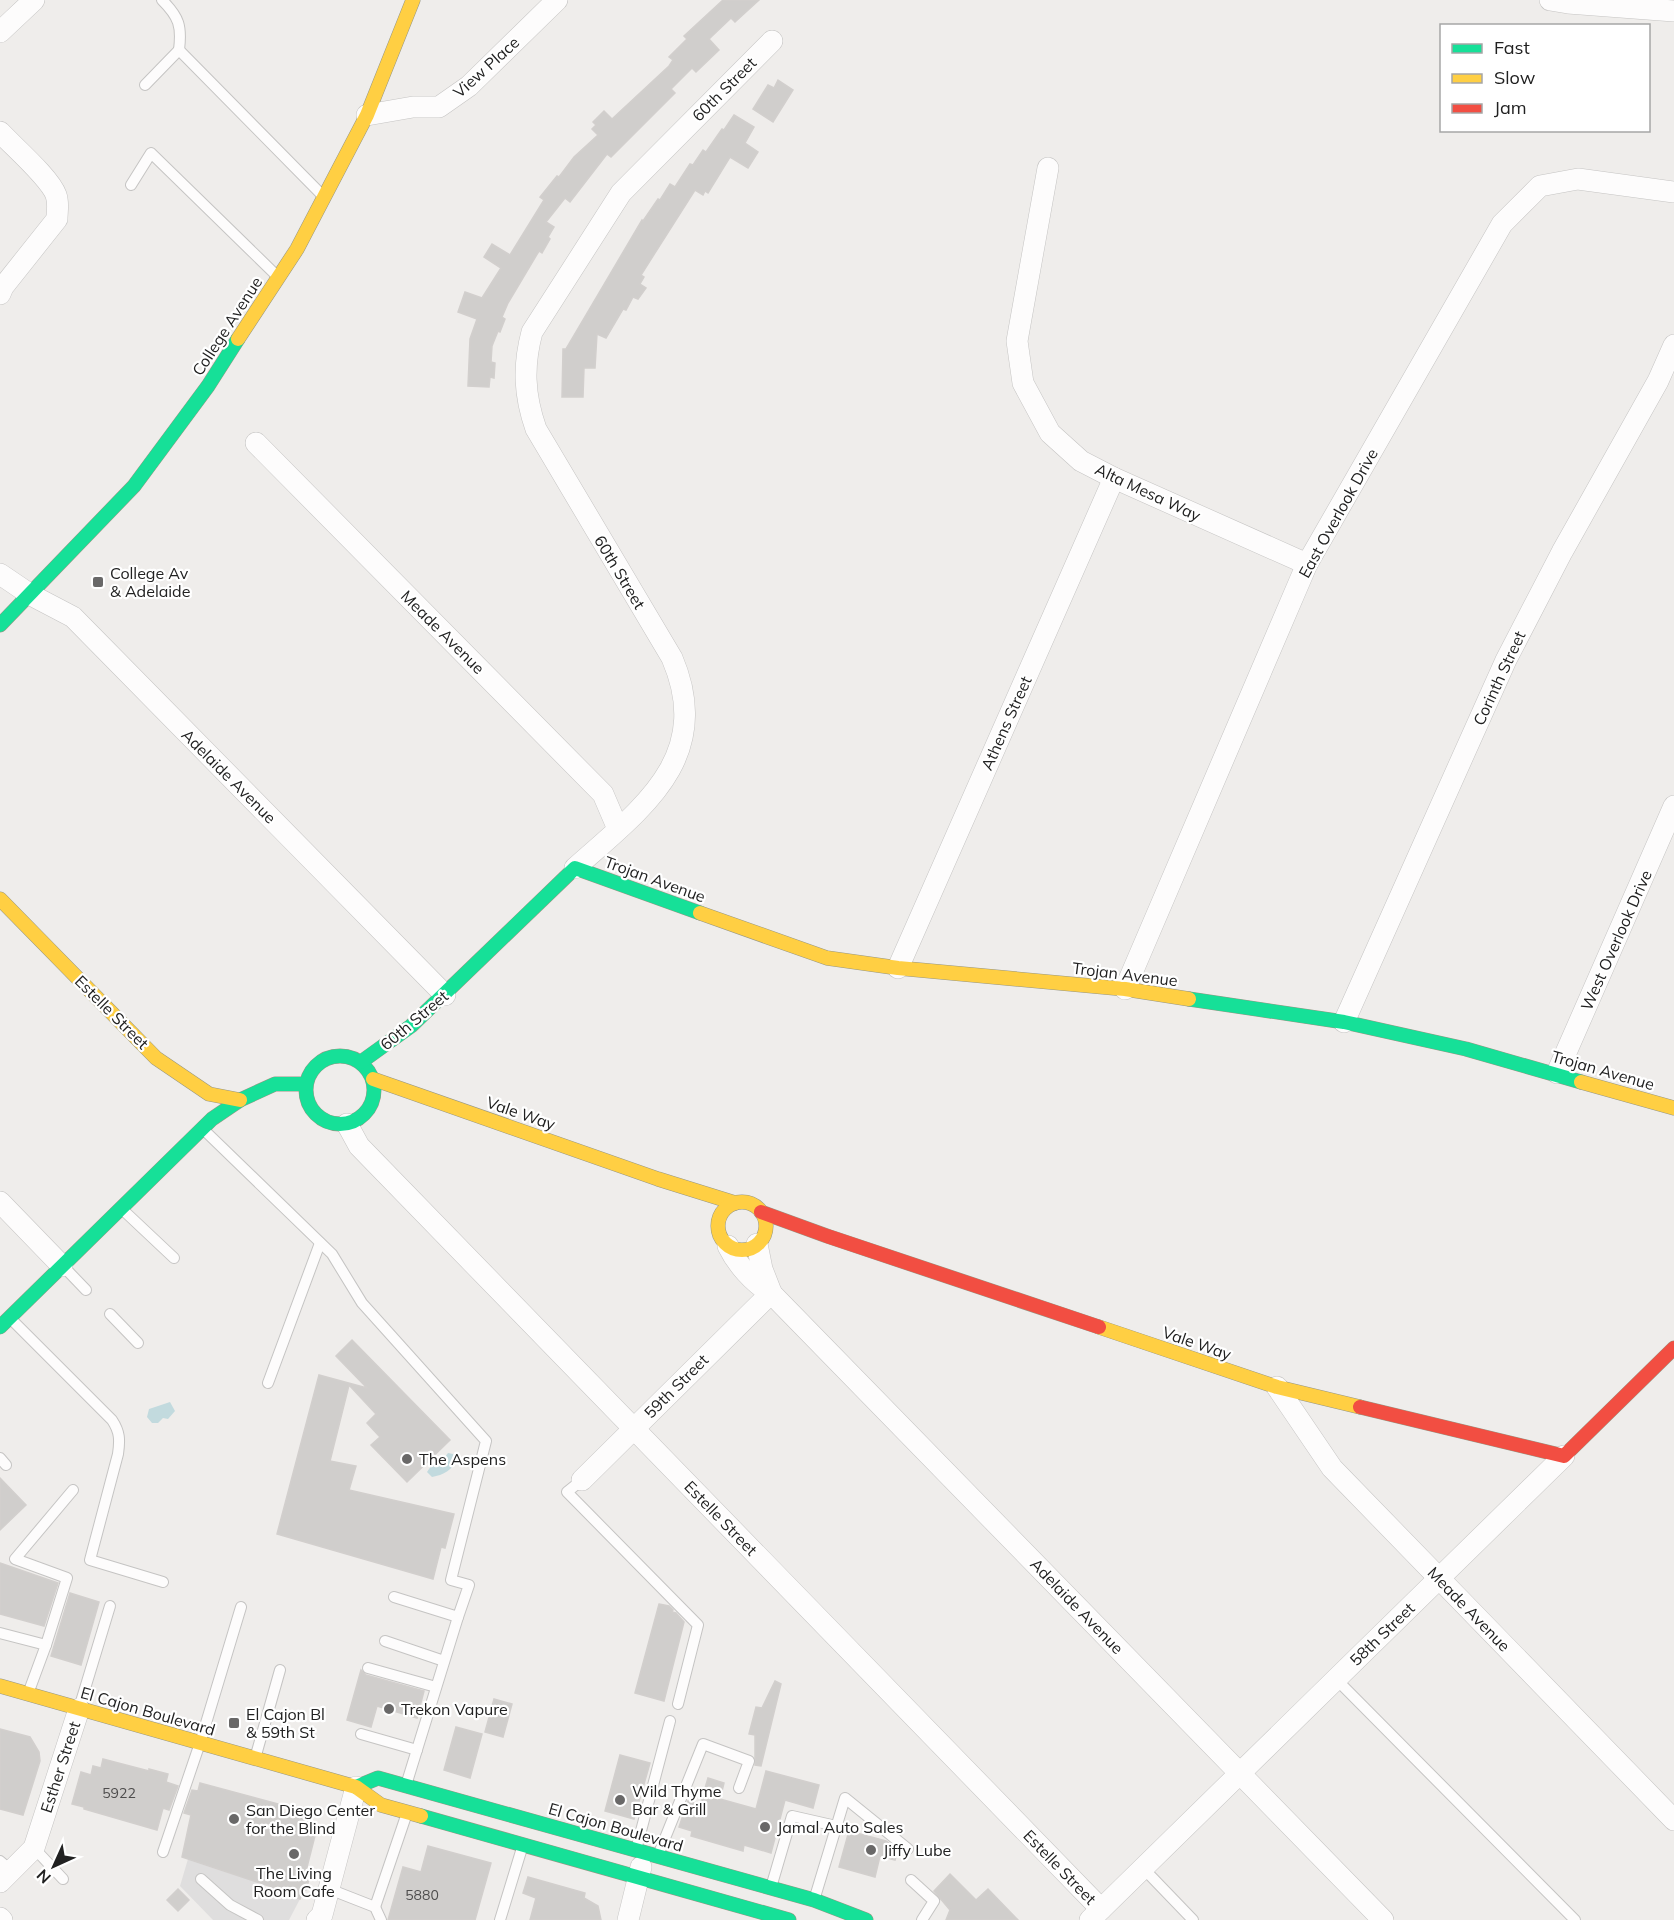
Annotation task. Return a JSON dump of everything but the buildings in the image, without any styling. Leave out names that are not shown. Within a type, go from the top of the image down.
[{"type":"street","points":[[0,32],[34,0]]},
{"type":"street","name":"College Avenue","points":[[0,626],[134,486],[207,386],[297,249],[367,115],[414,0]]},
{"type":"street","name":"View Place","points":[[367,115],[413,107],[439,107],[469,86],[557,0]]},
{"type":"street","points":[[1550,0],[1674,11]]},
{"type":"street","name":"60th Street","points":[[361,1062],[398,1037],[445,995],[551,890],[618,830],[659,788],[675,761],[684,727],[683,692],[679,675],[672,658],[536,429],[525,385],[527,351],[532,332],[621,193],[772,41]]},
{"type":"street","points":[[0,132],[47,181],[56,195],[58,207],[57,219],[3,287],[0,294]]},
{"type":"street","name":"Alta Mesa Way","points":[[1048,168],[1017,341],[1023,383],[1050,433],[1081,461],[1114,478],[1307,564]]},
{"type":"street","name":"East Overlook Drive","points":[[1125,989],[1307,564],[1502,224],[1540,186],[1578,179],[1674,192]]},
{"type":"street","name":"Corinth Street","points":[[1344,1022],[1506,660],[1562,552],[1658,381],[1674,345]]},
{"type":"street","name":"Meade Avenue","points":[[256,443],[603,794],[618,830]]},
{"type":"street","name":"Athens Street","points":[[898,968],[1114,478]]},
{"type":"street","name":"Adelaide Avenue","points":[[0,574],[31,595],[73,617],[445,995]]},
{"type":"street","name":"West Overlook Drive","points":[[1557,1073],[1674,806]]},
{"type":"street","name":"Trojan Avenue","points":[[575,868],[827,958],[898,968],[1125,989],[1344,1022],[1466,1048],[1674,1108]]},
{"type":"street","name":"Estelle Street","points":[[0,899],[156,1058],[209,1094],[240,1100]]},
{"type":"street","points":[[344,1055],[361,1062],[373,1079],[374,1098],[364,1115],[346,1124],[330,1123],[316,1114],[307,1100],[306,1084],[313,1068],[327,1058],[344,1055]]},
{"type":"street","name":"Vale Way","points":[[373,1079],[658,1179],[735,1203],[749,1203],[761,1212],[827,1236],[1277,1387],[1564,1456]]},
{"type":"street","points":[[5,1322],[212,1119],[240,1100],[274,1084],[306,1084]]},
{"type":"street","name":"Estelle Street","points":[[346,1124],[360,1146],[634,1428],[1096,1915]]},
{"type":"street","name":"Vale Way","points":[[658,1179],[685,1202]]},
{"type":"street","points":[[0,1202],[62,1266]]},
{"type":"street","points":[[725,1243],[719,1234],[719,1219],[728,1206],[735,1203]]},
{"type":"street","points":[[708,1225],[725,1243],[743,1250],[767,1243],[764,1218],[761,1212]]},
{"type":"street","name":"Vale Way","points":[[797,1239],[827,1236]]},
{"type":"street","name":"Adelaide Avenue","points":[[725,1243],[734,1259],[762,1288],[771,1293],[1383,1920]]},
{"type":"street","name":"Adelaide Avenue","points":[[767,1243],[762,1269],[771,1293]]},
{"type":"street","name":"59th Street","points":[[582,1480],[771,1293]]},
{"type":"street","name":"58th Street","points":[[1096,1915],[1674,1348]]},
{"type":"street","name":"Meade Avenue","points":[[1277,1387],[1332,1468],[1674,1820]]},
{"type":"street","name":"El Cajon Boulevard","points":[[0,1686],[356,1787],[381,1805],[789,1920]]},
{"type":"street","name":"Esther Street","points":[[4,1871],[34,1848],[79,1708]]},
{"type":"street","name":"El Cajon Boulevard","points":[[356,1787],[378,1778],[406,1785],[832,1905],[866,1920]]},
{"type":"street","points":[[317,1920],[322,1915],[356,1787]]},
{"type":"street","points":[[628,1920],[646,1852]]},
{"type":"lane","points":[[145,85],[179,50],[182,31],[172,10],[162,0]]},
{"type":"lane","points":[[179,50],[324,198]]},
{"type":"lane","points":[[131,185],[151,153],[279,277]]},
{"type":"lane","points":[[202,1128],[332,1254],[362,1303],[486,1440],[451,1580],[470,1585],[406,1785]]},
{"type":"lane","points":[[121,1208],[174,1258]]},
{"type":"lane","points":[[268,1383],[320,1243]]},
{"type":"lane","points":[[62,1266],[86,1290]]},
{"type":"lane","points":[[110,1314],[138,1343]]},
{"type":"lane","points":[[5,1322],[112,1420],[117,1428],[120,1438],[118,1454],[90,1560],[163,1582]]},
{"type":"lane","points":[[582,1480],[567,1492],[698,1625],[678,1704]]},
{"type":"lane","points":[[28,1694],[67,1578],[15,1559],[73,1490]]},
{"type":"lane","points":[[394,1598],[458,1617]]},
{"type":"lane","points":[[79,1708],[110,1606]]},
{"type":"lane","points":[[163,1852],[200,1743],[241,1607]]},
{"type":"lane","points":[[0,1633],[46,1645]]},
{"type":"lane","points":[[385,1641],[444,1661]]},
{"type":"lane","points":[[368,1668],[436,1688]]},
{"type":"lane","points":[[255,1759],[280,1670]]},
{"type":"lane","points":[[1336,1679],[1575,1920]]},
{"type":"lane","points":[[646,1852],[670,1721]]},
{"type":"lane","points":[[361,1734],[417,1750]]},
{"type":"lane","points":[[646,1852],[703,1744],[749,1761],[739,1788]]},
{"type":"lane","points":[[814,1900],[845,1798],[908,1849]]},
{"type":"lane","points":[[381,1920],[375,1907],[408,1813]]},
{"type":"lane","points":[[771,1888],[792,1816],[836,1826]]},
{"type":"lane","points":[[501,1920],[523,1845]]},
{"type":"lane","points":[[34,1848],[63,1879]]},
{"type":"lane","points":[[1143,1868],[1193,1920]]},
{"type":"lane","points":[[201,1880],[230,1905],[258,1920]]},
{"type":"lane","points":[[911,1880],[934,1901],[922,1920]]},
{"type":"lane","points":[[328,1889],[375,1907]]},
{"type":"shaded area","points":[[188,1859],[261,1883],[268,1889],[300,1899],[289,1920],[213,1920],[180,1886]]},
{"type":"water","points":[[170,1402],[175,1411],[168,1419],[163,1418],[158,1423],[152,1423],[147,1417],[149,1409]]},
{"type":"water","points":[[448,1453],[453,1454],[456,1458],[453,1466],[444,1473],[432,1477],[427,1472],[431,1466],[438,1463],[439,1459]]},
{"type":"traffic: fast","points":[[0,625],[134,486],[208,386],[238,339]]},
{"type":"traffic: fast","points":[[361,1062],[411,1026],[575,868],[700,913]]},
{"type":"traffic: fast","points":[[1189,999],[1344,1022],[1466,1049],[1581,1082]]},
{"type":"traffic: fast","points":[[340,1056],[353,1059],[364,1066],[371,1077],[374,1090],[371,1103],[364,1114],[353,1121],[340,1124],[327,1121],[316,1114],[309,1103],[306,1090],[309,1077],[316,1066],[327,1059],[340,1056]]},
{"type":"traffic: fast","points":[[0,1327],[212,1119],[240,1100],[275,1084],[306,1084]]},
{"type":"traffic: fast","points":[[356,1787],[378,1778],[814,1900],[866,1920]]},
{"type":"traffic: fast","points":[[421,1816],[789,1920]]},
{"type":"traffic: slow","points":[[238,339],[297,249],[367,115],[413,0]]},
{"type":"traffic: slow","points":[[0,899],[156,1058],[209,1094],[240,1100]]},
{"type":"traffic: slow","points":[[700,913],[827,958],[898,968],[1125,989],[1189,999]]},
{"type":"traffic: slow","points":[[373,1079],[658,1179],[735,1203]]},
{"type":"traffic: slow","points":[[1581,1082],[1674,1108]]},
{"type":"traffic: slow","points":[[742,1202],[759,1209],[766,1226],[759,1243],[742,1250],[725,1243],[718,1226],[725,1209],[742,1202]]},
{"type":"traffic: slow","points":[[1099,1327],[1277,1387],[1360,1407]]},
{"type":"traffic: slow","points":[[0,1686],[356,1787],[381,1805],[421,1816]]},
{"type":"traffic: jam","points":[[761,1212],[1099,1327]]},
{"type":"traffic: jam","points":[[1360,1407],[1564,1456],[1674,1348]]},
{"type":"place","name":"College Av & Adelaide","points":[[98,582]]},
{"type":"place","name":"The Aspens","points":[[407,1459]]},
{"type":"place","name":"Trekon Vapure","points":[[389,1709]]},
{"type":"place","name":"El Cajon Bl & 59th St","points":[[234,1723]]},
{"type":"place","name":"Wild Thyme Bar & Grill","points":[[620,1800]]},
{"type":"place","name":"San Diego Center for the Blind","points":[[234,1819]]},
{"type":"place","name":"Jamal Auto Sales","points":[[765,1827]]},
{"type":"place","name":"Jiffy Lube","points":[[871,1850]]},
{"type":"place","name":"The Living Room Cafe","points":[[294,1854]]}]
